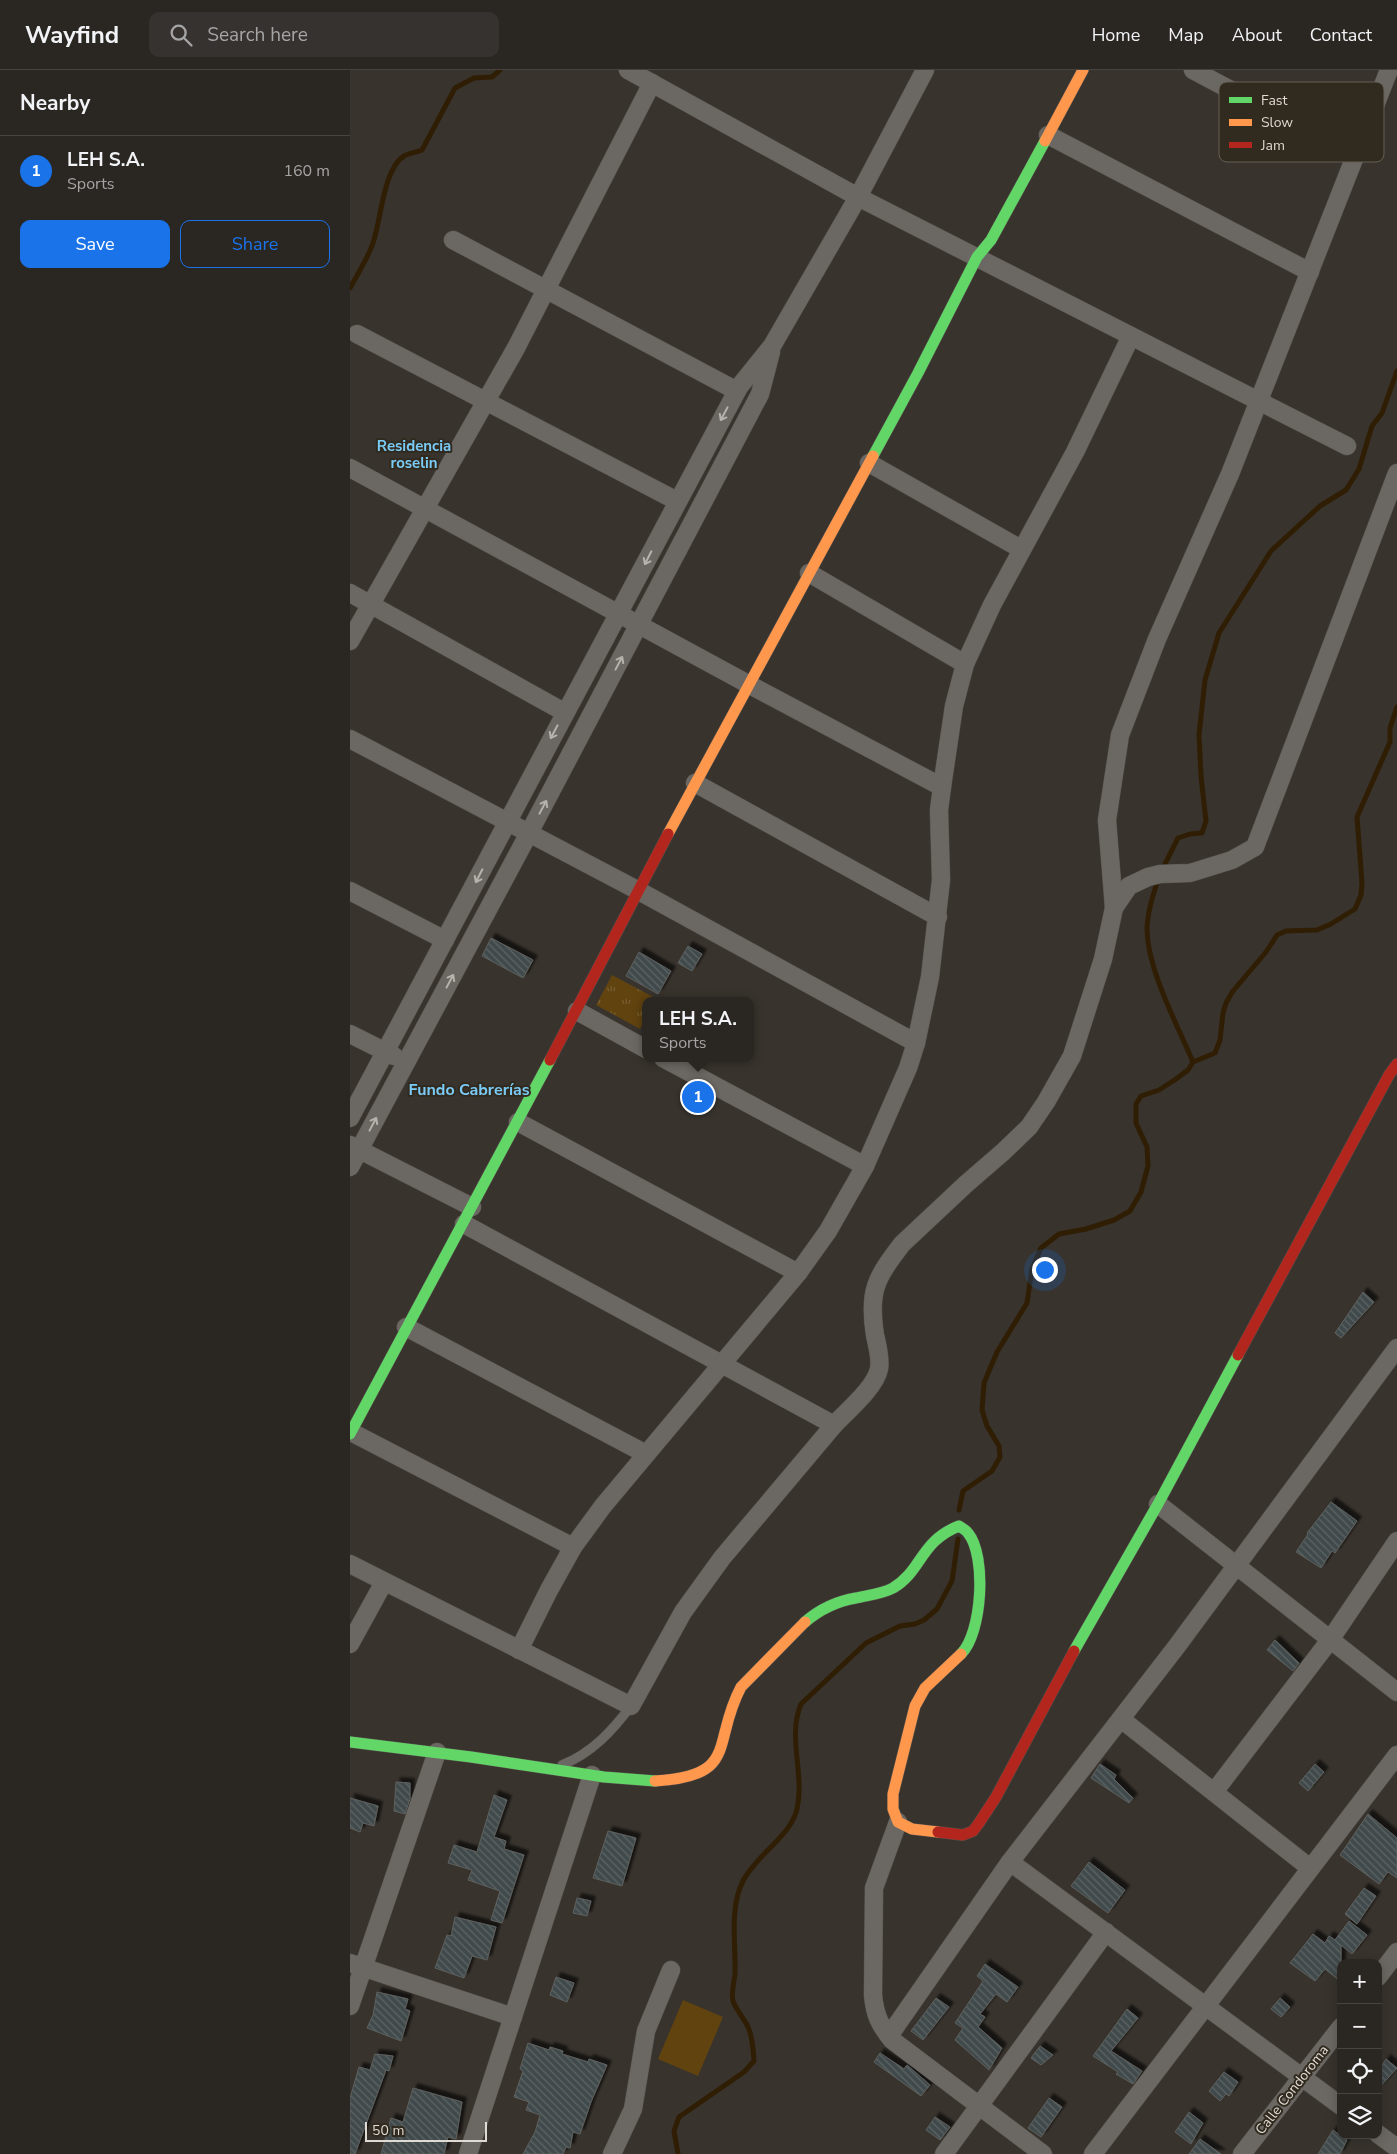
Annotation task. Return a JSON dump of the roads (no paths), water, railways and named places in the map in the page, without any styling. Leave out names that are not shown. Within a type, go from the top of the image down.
[{"type":"street","points":[[628,70],[858,197],[1347,446]]},
{"type":"street","points":[[350,1118],[564,712],[737,391],[772,346],[858,197],[925,70]]},
{"type":"street","points":[[573,1547],[350,1433],[406,1327],[464,1224],[695,783],[869,463],[977,257],[991,240],[1083,70]]},
{"type":"street","points":[[1193,70],[1219,84]]},
{"type":"street","points":[[1384,83],[1389,70]]},
{"type":"street","points":[[350,641],[486,401],[652,83]]},
{"type":"street","points":[[1048,135],[1310,272]]},
{"type":"street","points":[[350,1564],[631,1706],[683,1612],[717,1565],[834,1425],[865,1393],[879,1368],[871,1310],[872,1293],[887,1263],[902,1244],[1029,1127],[1062,1076],[1072,1056],[1092,998],[1114,908],[1107,820],[1120,735],[1157,639],[1230,474],[1354,162]]},
{"type":"street","points":[[453,240],[737,391]]},
{"type":"street","points":[[357,334],[677,501]]},
{"type":"street","points":[[519,1650],[573,1547],[603,1506],[798,1273],[832,1224],[865,1166],[908,1068],[916,1043],[930,977],[941,880],[939,810],[954,706],[965,664],[1021,549],[1075,452],[1131,336]]},
{"type":"street","points":[[350,1167],[355,1147],[406,1062],[760,394],[772,346]]},
{"type":"street","points":[[869,463],[1021,549]]},
{"type":"street","points":[[350,468],[942,787]]},
{"type":"street","points":[[1114,908],[1129,886],[1138,881],[1160,874],[1190,872],[1232,860],[1255,848],[1397,472]]},
{"type":"street","points":[[809,573],[965,664]]},
{"type":"street","points":[[350,593],[564,712]]},
{"type":"street","points":[[350,739],[639,891],[916,1043]]},
{"type":"street","points":[[695,783],[938,916]]},
{"type":"street","points":[[350,891],[445,940]]},
{"type":"street","points":[[577,1011],[642,1046]]},
{"type":"street","points":[[350,1034],[406,1062]]},
{"type":"street","points":[[670,1062],[865,1166]]},
{"type":"street","points":[[898,1822],[912,1829],[963,1835],[972,1831],[979,1823],[996,1797],[1072,1654],[1158,1504],[1380,1092],[1397,1064]]},
{"type":"street","points":[[518,1122],[798,1273]]},
{"type":"street","points":[[355,1147],[472,1207]]},
{"type":"street","points":[[464,1224],[834,1425]]},
{"type":"street","points":[[406,1327],[646,1454]]},
{"type":"street","points":[[889,2036],[1010,1862],[1236,1566],[1397,1348]]},
{"type":"street","points":[[1158,1504],[1397,1692]]},
{"type":"street","points":[[350,1742],[437,1752],[592,1775],[668,1781],[695,1776],[711,1767],[725,1742],[729,1710],[740,1688],[785,1641],[816,1613],[848,1600],[894,1588],[904,1579],[932,1542],[947,1529],[959,1526],[968,1532],[977,1558],[980,1600],[976,1625],[968,1647],[925,1688],[915,1706],[893,1794],[893,1809],[898,1822],[874,1888],[874,2008],[879,2024],[889,2036],[1042,2154]]},
{"type":"street","points":[[1214,1792],[1330,1640],[1397,1541]]},
{"type":"street","points":[[350,1644],[384,1582]]},
{"type":"street","points":[[1121,1718],[1310,1868]]},
{"type":"street","points":[[350,2006],[356,1965],[437,1752]]},
{"type":"street","points":[[1093,2154],[1397,1755]]},
{"type":"street","points":[[468,2154],[592,1775]]},
{"type":"street","points":[[1010,1862],[1337,2103]]},
{"type":"street","points":[[944,2154],[1106,1932]]},
{"type":"street","points":[[1382,1972],[1397,1952]]},
{"type":"street","points":[[356,1965],[513,2017]]},
{"type":"street","points":[[612,2154],[633,2109],[646,2031],[671,1970]]},
{"type":"street","name":"Calle Condoroma","points":[[1242,2154],[1337,2032]]},
{"type":"street","points":[[1382,2137],[1397,2148]]},
{"type":"lane","points":[[552,1769],[574,1760],[594,1747],[614,1728],[631,1706]]},
{"type":"waterway","points":[[350,288],[371,249],[387,183],[397,163],[404,156],[422,150],[455,88],[474,78],[492,77],[500,70]]},
{"type":"waterway","points":[[1162,870],[1178,838],[1202,833],[1206,821],[1199,735],[1205,680],[1219,633],[1271,551],[1320,506],[1346,490],[1359,469],[1372,426],[1382,413],[1397,371]]},
{"type":"waterway","points":[[959,1510],[963,1491],[992,1471],[1000,1457],[999,1446],[987,1426],[982,1410],[984,1383],[997,1352],[1027,1303],[1032,1269],[1041,1248],[1059,1234],[1086,1229],[1114,1220],[1130,1211],[1141,1192],[1148,1166],[1147,1147],[1136,1123],[1136,1104],[1141,1096],[1159,1090],[1188,1070],[1193,1062],[1215,1053],[1220,1040],[1226,1003],[1233,991],[1266,952],[1277,935],[1286,931],[1317,930],[1331,924],[1355,909],[1361,895],[1362,883],[1357,817],[1390,742],[1390,728],[1397,707]]},
{"type":"waterway","points":[[1159,877],[1148,917],[1147,930],[1152,963],[1164,997],[1193,1062]]},
{"type":"waterway","points":[[678,2154],[674,2131],[679,2117],[744,2072],[754,2061],[750,2031],[732,1998],[735,1974],[734,1927],[736,1903],[743,1881],[749,1871],[781,1837],[794,1819],[799,1796],[796,1730],[801,1704],[866,1643],[900,1626],[915,1624],[924,1620],[937,1609],[952,1581],[958,1539]]},
{"type":"place","name":"LEH S.A.","points":[[698,1097]]},
{"type":"district","name":"Residencia roselin","points":[[414,454]]},
{"type":"district","name":"Fundo Cabrerías","points":[[469,1090]]}]
